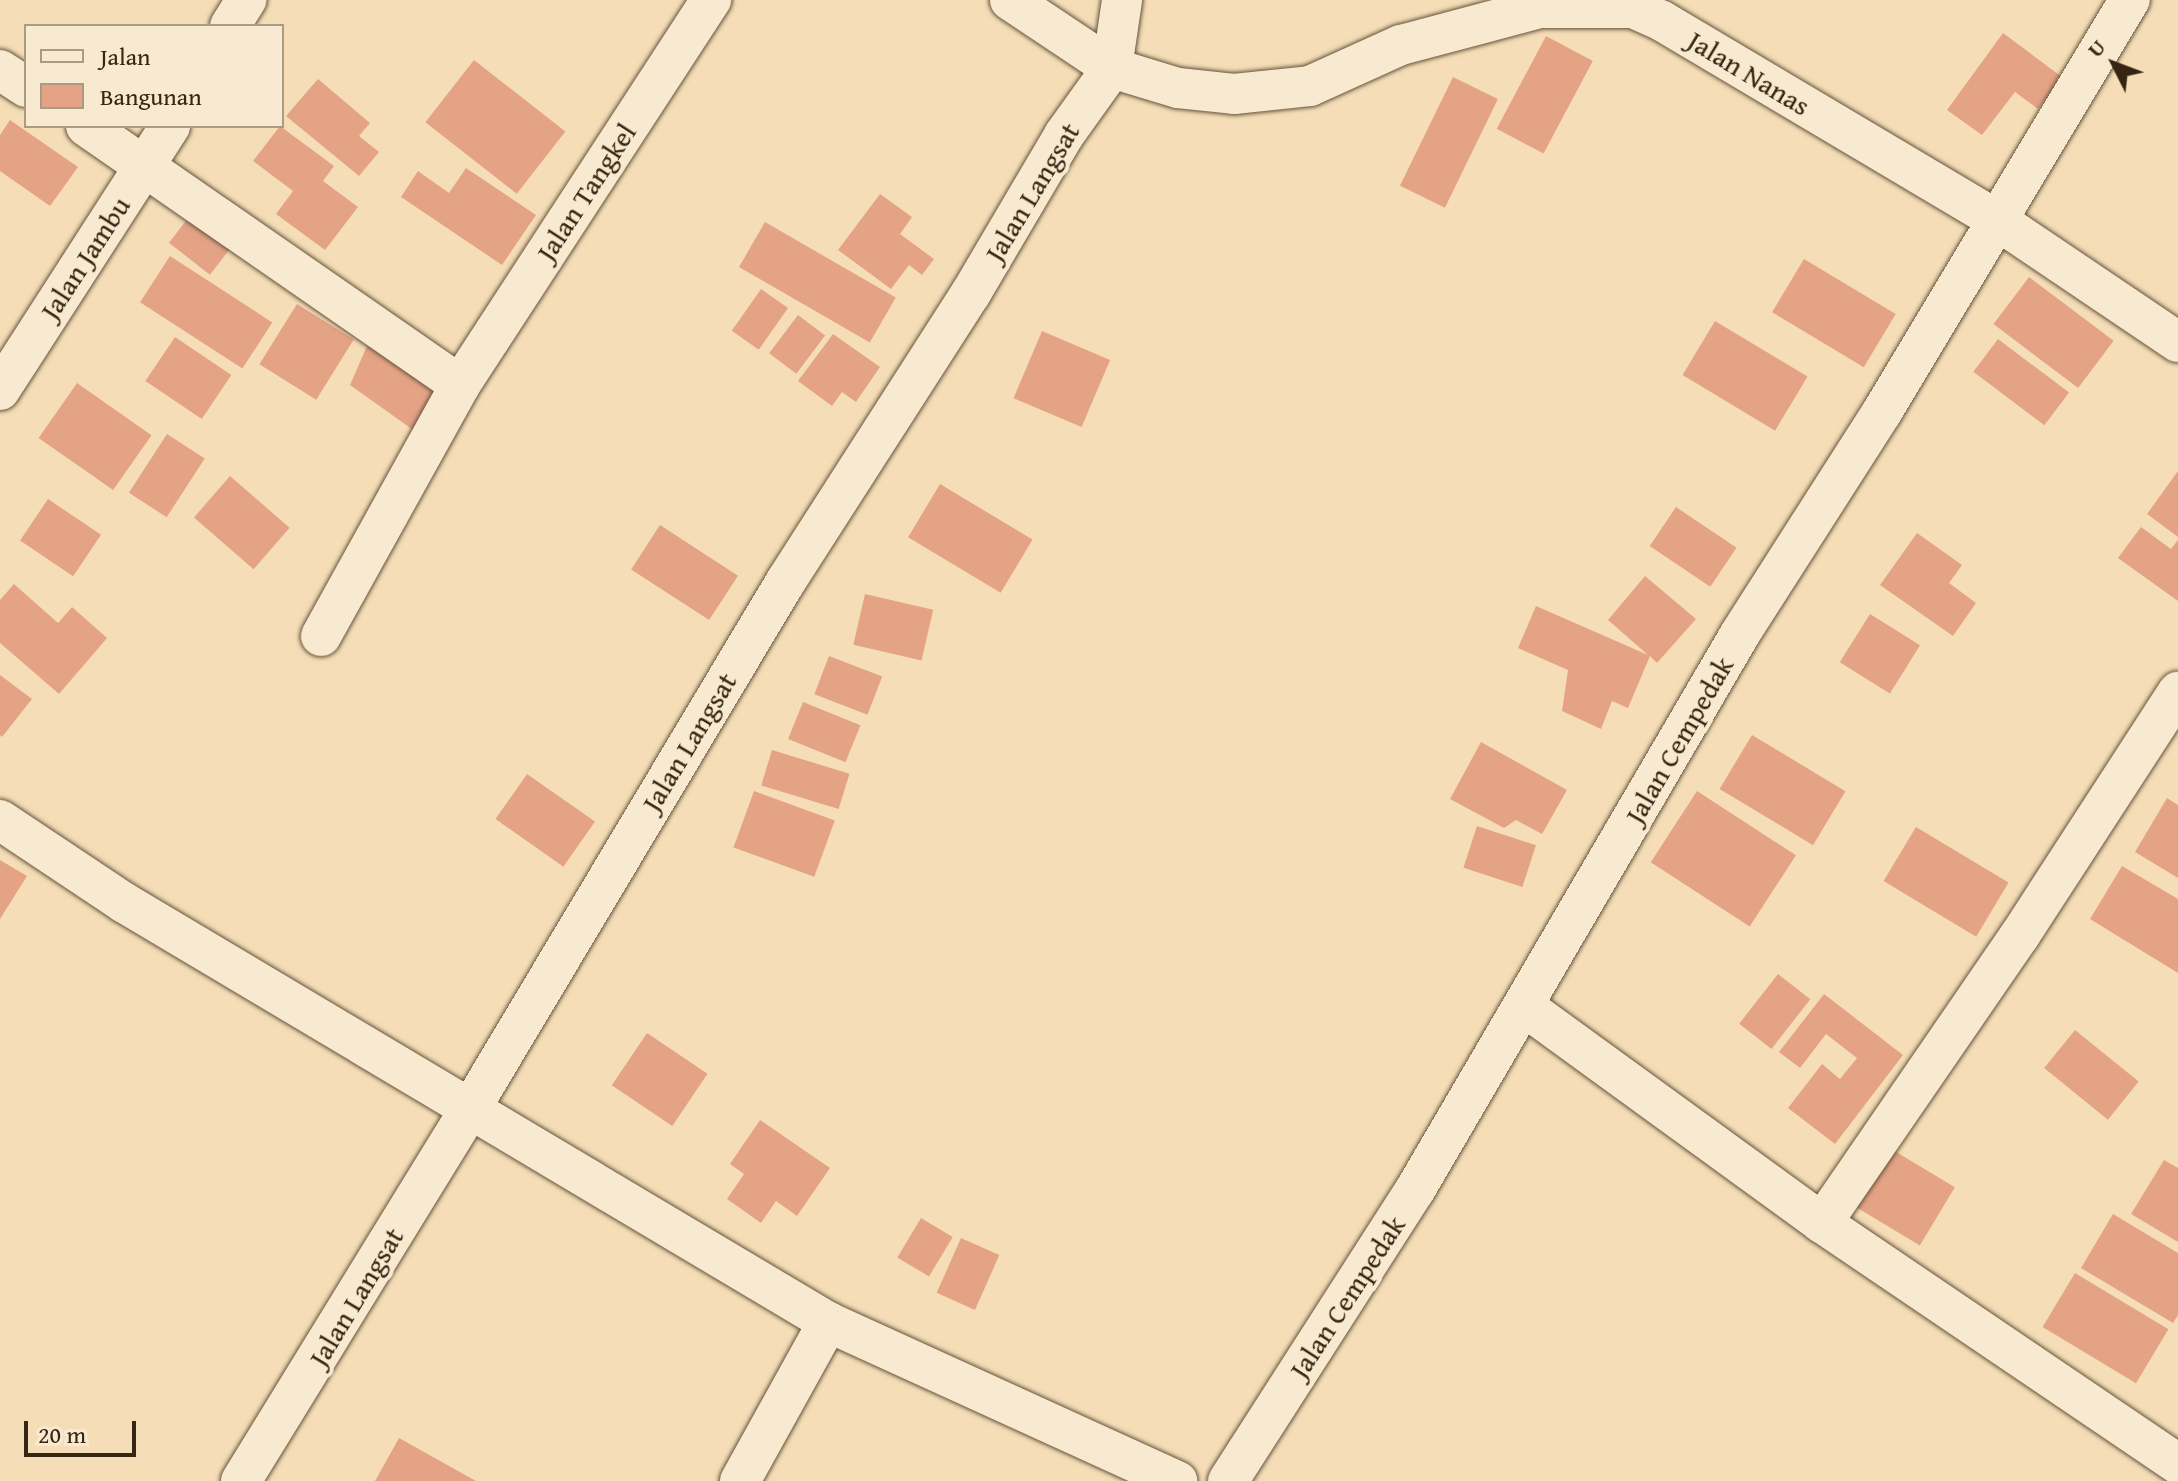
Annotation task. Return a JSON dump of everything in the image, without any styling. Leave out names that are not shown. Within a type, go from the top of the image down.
[{"type":"street","points":[[231,24],[246,0]]},
{"type":"street","name":"Jalan Tangkel","points":[[321,636],[460,385],[711,0]]},
{"type":"street","name":"Jalan Nanas","points":[[1010,0],[1112,68],[1178,88],[1234,94],[1310,86],[1401,45],[1540,8],[1598,3],[1633,8],[1662,21],[1997,220],[2178,342]]},
{"type":"street","name":"Jalan Langsat","points":[[241,1481],[472,1106],[786,581],[971,293],[1064,135],[1112,68],[1122,0]]},
{"type":"street","name":"Jalan Cempedak","points":[[1228,1481],[1415,1190],[1525,1007],[1740,634],[1882,412],[2130,0]]},
{"type":"street","points":[[0,70],[24,86]]},
{"type":"street","points":[[89,128],[460,385]]},
{"type":"street","name":"Jalan Jambu","points":[[0,390],[169,128]]},
{"type":"street","points":[[1822,1223],[2020,935],[2178,692]]},
{"type":"street","points":[[0,820],[123,902],[472,1106],[828,1322],[1177,1481]]},
{"type":"street","points":[[1525,1007],[1822,1223],[2178,1464],[2167,1481]]},
{"type":"street","points":[[740,1481],[828,1322]]},
{"type":"building","points":[[2003,33],[2062,77],[2038,109],[2015,92],[1982,135],[1947,110]]},
{"type":"building","points":[[1546,36],[1593,61],[1544,154],[1497,129]]},
{"type":"building","points":[[474,60],[565,131],[517,194],[425,122]]},
{"type":"building","points":[[1453,77],[1498,99],[1445,208],[1400,186]]},
{"type":"building","points":[[318,79],[370,123],[359,136],[379,152],[359,176],[286,116]]},
{"type":"building","points":[[10,120],[78,167],[50,206],[0,171],[0,135]]},
{"type":"building","points":[[278,128],[283,128],[334,166],[323,181],[358,207],[325,250],[276,214],[293,191],[253,161]]},
{"type":"building","points":[[466,168],[536,215],[502,265],[401,197],[418,171],[449,193]]},
{"type":"building","points":[[880,194],[912,217],[900,234],[934,259],[922,275],[909,265],[891,289],[838,250]]},
{"type":"building","points":[[196,208],[237,240],[210,275],[169,243]]},
{"type":"building","points":[[765,222],[896,297],[870,343],[739,267]]},
{"type":"building","points":[[170,256],[272,322],[242,369],[140,302]]},
{"type":"building","points":[[1804,259],[1896,314],[1864,367],[1772,312]]},
{"type":"building","points":[[2029,277],[2114,341],[2078,388],[1993,324]]},
{"type":"building","points":[[761,289],[788,308],[759,350],[732,331]]},
{"type":"building","points":[[297,304],[354,340],[316,400],[259,364]]},
{"type":"building","points":[[798,315],[825,335],[796,374],[769,353]]},
{"type":"building","points":[[1715,321],[1808,377],[1775,431],[1683,375]]},
{"type":"building","points":[[1042,331],[1110,360],[1082,427],[1013,398]]},
{"type":"building","points":[[373,332],[449,387],[416,432],[350,385]]},
{"type":"building","points":[[833,334],[880,367],[856,402],[842,392],[832,406],[798,381]]},
{"type":"building","points":[[175,337],[231,375],[202,419],[145,381]]},
{"type":"building","points":[[1998,339],[2069,393],[2044,425],[1973,372]]},
{"type":"building","points":[[77,383],[152,435],[113,490],[39,438]]},
{"type":"building","points":[[167,434],[205,459],[167,517],[129,493]]},
{"type":"building","points":[[2178,471],[2178,537],[2147,514]]},
{"type":"building","points":[[230,476],[290,528],[254,569],[194,518]]},
{"type":"building","points":[[940,484],[1033,540],[1001,593],[908,537]]},
{"type":"building","points":[[48,499],[101,535],[73,576],[20,540]]},
{"type":"building","points":[[1676,507],[1737,548],[1710,587],[1650,546]]},
{"type":"building","points":[[660,525],[738,576],[709,620],[631,569]]},
{"type":"building","points":[[2141,527],[2171,549],[2178,540],[2178,601],[2118,558]]},
{"type":"building","points":[[1917,533],[1962,565],[1949,583],[1976,603],[1953,636],[1880,585]]},
{"type":"building","points":[[1645,576],[1696,619],[1657,663],[1650,656],[1628,708],[1612,701],[1601,729],[1562,711],[1568,670],[1518,648],[1536,606],[1648,655],[1608,620]]},
{"type":"building","points":[[14,584],[58,623],[72,607],[107,638],[59,694],[0,643],[0,600]]},
{"type":"building","points":[[865,594],[933,610],[922,660],[853,645]]},
{"type":"building","points":[[1870,614],[1920,645],[1890,694],[1840,662]]},
{"type":"building","points":[[829,656],[882,676],[868,715],[814,694]]},
{"type":"building","points":[[0,675],[32,699],[2,737],[0,735]]},
{"type":"building","points":[[803,702],[860,725],[846,762],[788,739]]},
{"type":"building","points":[[1752,735],[1845,791],[1813,845],[1720,789]]},
{"type":"building","points":[[1481,742],[1567,790],[1542,834],[1516,820],[1504,828],[1450,799]]},
{"type":"building","points":[[772,750],[849,774],[839,809],[761,785]]},
{"type":"building","points":[[527,774],[595,822],[563,867],[495,819]]},
{"type":"building","points":[[754,791],[835,820],[814,877],[733,847]]},
{"type":"building","points":[[1697,791],[1796,855],[1750,927],[1651,862]]},
{"type":"building","points":[[2167,798],[2178,805],[2178,878],[2135,852]]},
{"type":"building","points":[[1477,826],[1536,845],[1522,887],[1463,868]]},
{"type":"building","points":[[1916,827],[2009,883],[1976,937],[1884,881]]},
{"type":"building","points":[[0,860],[27,876],[0,919]]},
{"type":"building","points":[[2122,866],[2178,899],[2178,973],[2090,919]]},
{"type":"building","points":[[1778,974],[1810,999],[1772,1049],[1739,1024]]},
{"type":"building","points":[[1824,994],[1903,1055],[1835,1144],[1788,1108],[1822,1064],[1840,1079],[1857,1058],[1826,1034],[1800,1068],[1779,1052]]},
{"type":"building","points":[[2075,1030],[2139,1082],[2108,1120],[2044,1068]]},
{"type":"building","points":[[647,1033],[708,1074],[672,1126],[612,1085]]},
{"type":"building","points":[[760,1120],[830,1168],[797,1216],[776,1201],[761,1223],[727,1199],[744,1174],[730,1164]]},
{"type":"building","points":[[1888,1147],[1955,1187],[1920,1245],[1853,1205]]},
{"type":"building","points":[[2164,1160],[2178,1168],[2178,1242],[2131,1214]]},
{"type":"building","points":[[2113,1214],[2178,1253],[2178,1315],[2173,1323],[2081,1268]]},
{"type":"building","points":[[921,1218],[953,1237],[929,1276],[897,1257]]},
{"type":"building","points":[[961,1238],[999,1255],[975,1310],[937,1293]]},
{"type":"building","points":[[2075,1273],[2168,1329],[2136,1383],[2043,1327]]},
{"type":"building","points":[[399,1438],[476,1481],[375,1481]]}]
